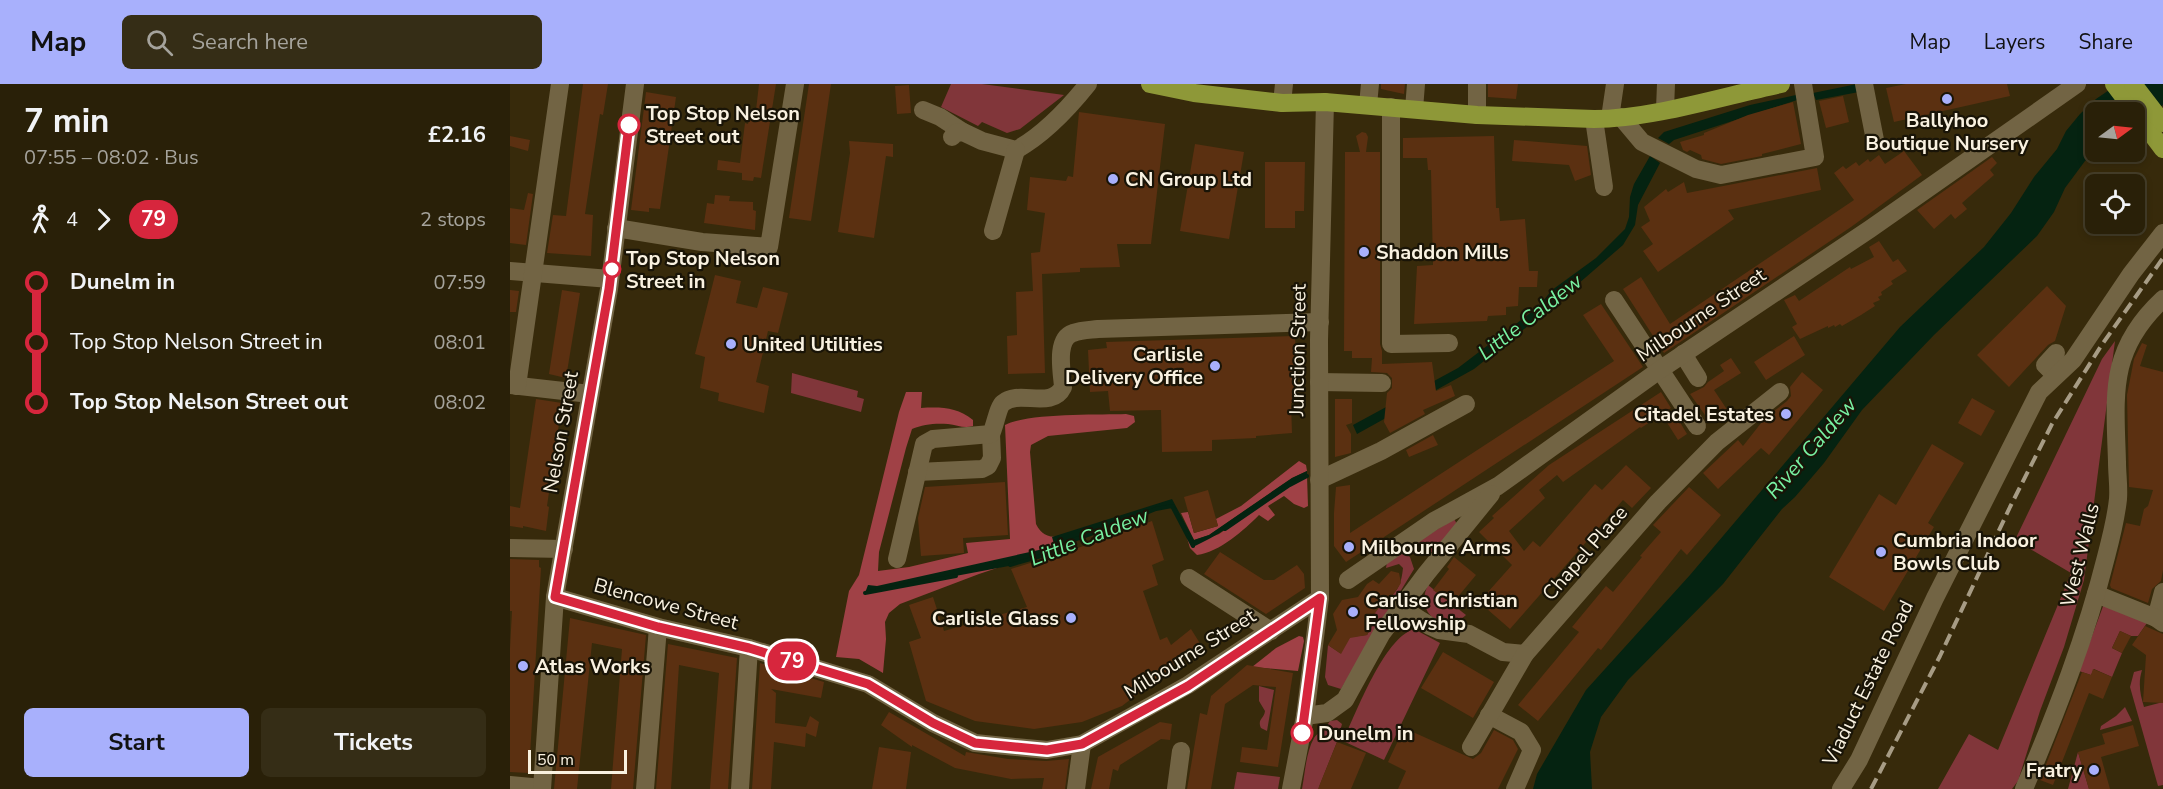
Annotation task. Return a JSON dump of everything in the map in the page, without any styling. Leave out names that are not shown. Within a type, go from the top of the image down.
[{"type":"main road","points":[[1150,84],[1195,88],[1282,103],[1325,102],[1477,115],[1608,118],[1665,109],[1753,87],[1781,84]]},
{"type":"main road","points":[[2114,84],[2163,149]]},
{"type":"main road","points":[[2133,84],[2163,123]]},
{"type":"street","points":[[560,84],[549,173],[539,224],[529,314],[516,346],[514,386],[590,394]]},
{"type":"street","name":"Nelson Street","points":[[542,788],[555,597],[610,279],[635,84]]},
{"type":"street","points":[[616,228],[702,242],[769,248],[795,84]]},
{"type":"street","points":[[922,110],[940,117],[958,135],[1016,150],[1033,141],[1088,84]]},
{"type":"street","points":[[1282,103],[1284,84]]},
{"type":"street","points":[[1368,105],[1370,84]]},
{"type":"street","points":[[1414,109],[1416,84]]},
{"type":"street","points":[[1477,84],[1477,115]]},
{"type":"street","points":[[1604,187],[1608,118],[1615,84]]},
{"type":"street","points":[[1665,109],[1666,84]]},
{"type":"street","points":[[1608,118],[1642,142],[1696,169],[1721,175],[1815,157],[1803,84]]},
{"type":"street","points":[[1864,84],[1875,140]]},
{"type":"street","name":"Milbourne Street","points":[[1348,580],[1434,521],[1498,486],[1661,369],[1870,229],[2077,84]]},
{"type":"street","name":"Junction Street","points":[[1291,789],[1305,716],[1320,598],[1319,382],[1325,102]]},
{"type":"street","points":[[1391,107],[1390,344],[1449,343]]},
{"type":"street","points":[[993,231],[1016,150]]},
{"type":"street","name":"Viaduct Estate Road","points":[[1841,789],[1859,760],[1935,598],[2039,392],[2073,360],[2131,274],[2163,233]]},
{"type":"street","points":[[510,271],[610,279]]},
{"type":"street","name":"West Walls","points":[[2025,789],[2060,702],[2109,547],[2118,498],[2115,394],[2122,356],[2146,314],[2163,299]]},
{"type":"street","points":[[1614,300],[1697,426]]},
{"type":"street","points":[[917,472],[982,469],[988,466],[992,458],[991,434],[1000,406],[1004,402],[1015,399],[1051,398],[1061,392],[1063,387],[1062,344],[1065,337],[1072,333],[1098,330],[1320,322]]},
{"type":"street","points":[[2055,353],[2045,365],[2055,375]]},
{"type":"street","points":[[1683,354],[1698,378]]},
{"type":"street","points":[[1319,382],[1382,383]]},
{"type":"street","name":"Chapel Place","points":[[1471,747],[1525,654],[1658,502],[1717,442],[1780,392]]},
{"type":"street","points":[[1319,480],[1381,451],[1466,404]]},
{"type":"street","points":[[897,559],[924,444],[927,441],[991,434]]},
{"type":"street","points":[[1305,716],[1327,713],[1345,700],[1382,633],[1426,574],[1498,486]]},
{"type":"street","points":[[510,548],[564,549]]},
{"type":"street","points":[[1189,578],[1271,631]]},
{"type":"street","points":[[2096,594],[2159,619],[2163,592]]},
{"type":"street","name":"Blencowe Street","points":[[555,597],[658,627],[749,648],[868,684]]},
{"type":"street","name":"Milbourne Street","points":[[868,684],[933,723],[975,743],[1047,750],[1082,744],[1188,686],[1320,598]]},
{"type":"street","points":[[1401,608],[1439,630],[1469,634],[1503,652],[1525,654]]},
{"type":"street","points":[[645,789],[658,627]]},
{"type":"street","points":[[740,789],[749,648]]},
{"type":"street","points":[[1489,715],[1521,732],[1532,750],[1515,789]]},
{"type":"street","points":[[1076,789],[1082,744]]},
{"type":"street","points":[[1176,789],[1181,751]]},
{"type":"street","points":[[510,785],[542,788]]},
{"type":"shaded area","points":[[951,84],[982,84],[1064,95],[1020,129],[1007,133],[982,122],[978,126],[941,107]]},
{"type":"shaded area","points":[[2115,341],[2084,580],[2064,647],[2040,711],[2018,781],[2012,789],[1938,789],[1969,734],[1998,750],[2071,573],[2015,540],[2102,359]]},
{"type":"shaded area","points":[[792,373],[858,391],[857,397],[864,399],[861,412],[791,393]]},
{"type":"shaded area","points":[[906,392],[922,392],[921,408],[955,410],[973,420],[973,426],[934,424],[912,429],[879,552],[878,571],[909,567],[968,553],[966,543],[1010,539],[1005,425],[1029,418],[1081,415],[1126,414],[1134,416],[1135,422],[1127,428],[1048,436],[1031,445],[1036,524],[1045,534],[1058,537],[1053,546],[1039,554],[900,604],[889,613],[885,622],[883,673],[859,659],[836,657],[849,591],[859,575],[899,412]]},
{"type":"shaded area","points":[[1299,461],[1306,465],[1307,471],[1292,478],[1209,535],[1194,540],[1181,513],[1188,512],[1194,533],[1218,526],[1216,519],[1241,506]]},
{"type":"shaded area","points":[[1307,476],[1308,506],[1304,508],[1294,504],[1284,496],[1268,506],[1275,515],[1268,521],[1259,515],[1231,539],[1206,553],[1197,555],[1190,548],[1187,538],[1191,545],[1219,534],[1288,486]]},
{"type":"shaded area","points":[[1454,519],[1457,524],[1438,553],[1419,551],[1409,547]]},
{"type":"shaded area","points":[[1398,554],[1410,557],[1414,569],[1341,689],[1328,685],[1325,677],[1328,645],[1340,653],[1350,637],[1367,635],[1374,622],[1371,607],[1394,593],[1400,584],[1403,568],[1399,564],[1386,568],[1387,562]]},
{"type":"shaded area","points":[[1428,585],[1466,615],[1457,621],[1448,623],[1433,618],[1425,604]]},
{"type":"shaded area","points":[[2105,601],[2149,620],[2138,636],[2131,636],[2120,631],[2112,648],[2122,653],[2112,677],[2094,669],[2091,675],[2079,671]]},
{"type":"shaded area","points":[[1414,629],[1440,643],[1384,760],[1343,741],[1382,661],[1403,635]]},
{"type":"shaded area","points":[[1299,636],[1303,637],[1304,641],[1298,671],[1252,667],[1276,648]]},
{"type":"shaded area","points":[[2142,670],[2140,689],[2144,707],[2163,702],[2163,785],[2158,786],[2130,687],[2134,672]]},
{"type":"shaded area","points":[[1259,686],[1274,690],[1267,731],[1260,725],[1265,711],[1259,701]]},
{"type":"shaded area","points":[[2125,707],[2132,721],[2100,730],[2101,726]]},
{"type":"shaded area","points":[[1337,720],[1342,724],[1319,787],[1322,789],[1302,789],[1307,756],[1314,738],[1330,721]]},
{"type":"shaded area","points":[[2078,752],[2089,789],[2068,789]]},
{"type":"shaded area","points":[[1237,772],[1280,777],[1278,789],[1234,789]]},
{"type":"water","points":[[1857,84],[1859,92],[1816,100],[1813,93]]},
{"type":"water","points":[[2118,84],[2163,84],[2163,105],[2145,117],[2145,102],[2093,102]]},
{"type":"water","points":[[1796,95],[1797,100],[1674,140],[1669,144],[1658,138],[1664,132],[1750,105]]},
{"type":"water","name":"River Caldew","points":[[2085,109],[2085,161],[2065,188],[2054,212],[2037,236],[1934,335],[1862,410],[1824,463],[1782,509],[1723,584],[1628,680],[1601,717],[1590,752],[1592,789],[1533,789],[1537,774],[1586,690],[1690,575],[1900,327],[1984,247],[2011,213]]},
{"type":"water","points":[[1650,156],[1660,163],[1638,205],[1635,225],[1623,245],[1548,310],[1474,369],[1357,434],[1353,425],[1458,368],[1538,307],[1552,290],[1596,258],[1625,229],[1634,184]]},
{"type":"water","points":[[1307,471],[1307,476],[1223,531],[1193,547],[1171,506],[1156,509],[1065,543],[1066,549],[1014,565],[865,593],[868,585],[877,586],[1048,548],[1054,544],[1052,537],[1172,499],[1194,540],[1209,535],[1292,478]]},
{"type":"building","points":[[583,84],[608,84],[603,115],[600,114],[585,214],[593,215],[591,256],[547,253],[553,215],[566,216]]},
{"type":"building","points":[[759,84],[776,84],[761,178],[754,177],[753,181],[742,180],[742,173],[717,170],[718,160],[740,163],[745,123],[748,124],[749,118],[755,119]]},
{"type":"building","points":[[809,84],[831,84],[811,221],[789,218]]},
{"type":"building","points":[[1381,84],[1405,84],[1404,94],[1381,89]]},
{"type":"building","points":[[1488,84],[1518,84],[1516,99],[1488,97]]},
{"type":"building","points":[[1906,84],[2007,84],[2010,96],[1894,122],[1886,88]]},
{"type":"building","points":[[909,85],[911,113],[897,114],[895,86]]},
{"type":"building","points":[[646,92],[676,97],[660,209],[649,208],[649,212],[631,210]]},
{"type":"building","points":[[1843,96],[1849,122],[1826,128],[1819,101]]},
{"type":"building","points":[[1793,102],[1801,144],[1762,154],[1762,156],[1721,164],[1702,159],[1701,155],[1690,150],[1687,152],[1683,150],[1680,142],[1704,135],[1704,133],[1748,115]]},
{"type":"building","name":"CN Group Ltd","points":[[1079,112],[1165,124],[1151,244],[1117,244],[1120,267],[1080,268],[1080,272],[1042,274],[1045,373],[1008,374],[1007,336],[1017,335],[1016,292],[1033,291],[1031,253],[1040,252],[1045,213],[1027,210],[1030,177],[1066,181],[1068,176],[1073,177]]},
{"type":"building","name":"Shaddon Mills","points":[[1362,132],[1368,137],[1366,152],[1380,152],[1380,344],[1382,364],[1432,362],[1436,391],[1451,385],[1455,396],[1423,410],[1425,414],[1390,433],[1384,422],[1387,393],[1392,388],[1392,378],[1387,373],[1371,372],[1372,358],[1352,358],[1352,351],[1344,351],[1345,152],[1360,152],[1356,136]]},
{"type":"building","points":[[510,136],[530,140],[528,151],[510,146]]},
{"type":"building","points":[[1494,136],[1496,208],[1499,208],[1500,221],[1525,219],[1529,271],[1538,271],[1537,287],[1519,287],[1518,306],[1506,307],[1506,315],[1488,316],[1487,321],[1414,324],[1417,266],[1433,265],[1431,170],[1428,170],[1427,158],[1403,158],[1403,138]]},
{"type":"building","points":[[1514,140],[1587,146],[1591,175],[1575,181],[1569,165],[1512,161]]},
{"type":"building","points":[[849,141],[893,144],[893,157],[886,156],[874,238],[838,232],[850,153]]},
{"type":"building","points":[[1195,144],[1244,152],[1229,239],[1180,231]]},
{"type":"building","points":[[1904,151],[1922,175],[1851,227],[1664,353],[1623,289],[1641,277],[1670,324],[1854,200],[1834,173],[1843,166],[1846,169],[1856,162],[1859,166],[1879,155],[1885,164]]},
{"type":"building","points":[[1992,157],[1997,163],[1990,170],[1994,175],[1962,203],[1967,209],[1955,219],[1951,214],[1934,229],[1917,210]]},
{"type":"building","points":[[1265,162],[1305,162],[1304,211],[1295,211],[1295,228],[1265,228]]},
{"type":"building","points":[[1817,168],[1821,190],[1728,210],[1734,219],[1658,272],[1643,251],[1653,244],[1641,227],[1650,221],[1644,207],[1666,189],[1668,192],[1684,182],[1687,193]]},
{"type":"building","points":[[528,193],[533,194],[526,245],[510,243],[510,208],[524,210]]},
{"type":"building","points":[[715,195],[730,196],[729,201],[753,202],[753,210],[756,211],[755,230],[704,223],[707,203],[714,204]]},
{"type":"building","points":[[1879,241],[1893,262],[1898,259],[1907,271],[1891,281],[1893,284],[1881,292],[1882,295],[1878,297],[1880,300],[1873,303],[1875,306],[1861,315],[1842,326],[1840,324],[1828,328],[1828,326],[1800,339],[1792,327],[1797,324],[1784,300],[1795,295],[1799,301],[1850,267],[1851,269],[1874,257],[1869,247]]},
{"type":"building","name":"United Utilities","points":[[715,275],[741,281],[736,303],[757,308],[763,287],[788,293],[778,333],[768,331],[756,382],[769,386],[764,413],[718,401],[719,393],[700,388],[705,357],[695,354]]},
{"type":"building","points":[[2047,286],[2066,306],[2055,341],[2048,345],[2009,387],[1977,355]]},
{"type":"building","points":[[510,290],[519,291],[516,312],[510,312]]},
{"type":"building","points":[[562,290],[580,293],[566,378],[549,374]]},
{"type":"building","points":[[1601,304],[1643,367],[1346,562],[1334,546],[1336,487],[1350,485],[1350,533],[1614,361],[1583,315]]},
{"type":"building","name":"Carlisle Delivery Office","points":[[1295,336],[1298,403],[1291,403],[1292,433],[1256,436],[1256,438],[1212,440],[1212,451],[1162,452],[1161,410],[1110,411],[1108,391],[1090,392],[1088,350],[1107,348],[1106,342]]},
{"type":"building","points":[[1794,336],[1805,355],[1766,380],[1754,362]]},
{"type":"building","points":[[2142,343],[2147,345],[2140,366],[2163,372],[2163,570],[2161,581],[2152,589],[2148,603],[2111,588],[2110,585],[2126,523],[2140,526],[2144,509],[2148,506],[2153,490],[2129,487],[2127,395],[2134,359]]},
{"type":"building","points":[[1731,358],[1741,373],[1714,390],[1728,411],[1710,422],[1690,394],[1704,387],[1724,371],[1720,365]]},
{"type":"building","name":"Citadel Estates","points":[[1802,372],[1823,390],[1769,455],[1761,448],[1718,489],[1703,473],[1738,440],[1743,446],[1765,418],[1791,396],[1790,387]]},
{"type":"building","points":[[1661,392],[1671,408],[1640,427],[1563,482],[1557,475],[1539,490],[1545,498],[1509,531],[1524,551],[1533,541],[1540,547],[1595,484],[1602,490],[1626,465],[1651,488],[1632,508],[1623,500],[1510,629],[1479,602],[1512,565],[1479,532],[1494,518],[1492,516],[1549,465]]},
{"type":"building","points":[[1972,398],[1995,411],[1981,436],[1958,423]]},
{"type":"building","points":[[536,399],[562,403],[547,506],[549,507],[546,531],[510,526],[510,506],[520,508]]},
{"type":"building","points":[[1335,399],[1352,399],[1352,423],[1346,425],[1351,434],[1351,453],[1335,457]]},
{"type":"building","points":[[1674,412],[1687,434],[1678,440],[1666,421]]},
{"type":"building","points":[[1433,435],[1438,445],[1409,457],[1406,450]]},
{"type":"building","name":"Cumbria Indoor Bowls Club","points":[[1932,444],[1964,463],[1928,523],[1934,527],[1884,611],[1829,577],[1879,494],[1896,505]]},
{"type":"building","points":[[1005,482],[1008,535],[963,538],[964,553],[921,556],[918,518],[925,487]]},
{"type":"building","points":[[1689,487],[1721,515],[1687,555],[1681,549],[1601,650],[1598,648],[1538,721],[1518,705],[1579,632],[1572,627],[1606,586],[1613,592],[1642,557],[1640,556],[1661,532],[1653,525]]},
{"type":"building","points":[[1208,490],[1218,526],[1194,533],[1184,497]]},
{"type":"building","name":"Carlisle Glass","points":[[1152,521],[1164,560],[1152,565],[1158,585],[1143,591],[1160,640],[1167,637],[1171,645],[1191,629],[1201,645],[1122,706],[1082,722],[1034,729],[975,721],[926,701],[909,642],[921,638],[909,605],[933,597],[944,631],[1027,607],[1011,569]]},
{"type":"building","points":[[1220,552],[1264,580],[1274,580],[1297,565],[1304,574],[1305,588],[1266,614],[1204,574]]},
{"type":"building","points":[[1454,557],[1476,575],[1456,599],[1452,597],[1449,602],[1433,590],[1449,569],[1447,567]]},
{"type":"building","name":"Atlas Works","points":[[510,559],[539,560],[541,568],[529,773],[510,772],[512,611],[510,611]]},
{"type":"building","name":"Carlise Christian Fellowship","points":[[1391,571],[1399,573],[1401,583],[1373,616],[1374,622],[1367,635],[1350,638],[1341,654],[1328,645],[1337,630],[1333,614],[1342,600],[1358,597],[1367,584],[1373,580],[1379,584]]},
{"type":"building","points":[[570,618],[646,635],[633,789],[611,789],[622,649],[592,643],[577,789],[554,789]]},
{"type":"building","points":[[2145,626],[2163,634],[2163,703],[2143,702],[2146,655],[2132,645]]},
{"type":"building","points":[[2120,631],[2131,636],[2122,653],[2112,648]]},
{"type":"building","points":[[668,644],[737,658],[728,789],[710,789],[719,673],[679,665],[671,789],[656,789]]},
{"type":"building","points":[[1443,652],[1494,682],[1473,718],[1421,688]]},
{"type":"building","points":[[760,663],[824,682],[821,698],[771,689],[776,693],[775,723],[806,727],[810,716],[819,722],[816,737],[806,733],[805,747],[774,742],[771,789],[752,789]]},
{"type":"building","points":[[1247,665],[1293,673],[1278,767],[1240,762],[1242,747],[1267,750],[1276,687],[1253,685],[1225,704],[1211,789],[1187,789],[1200,713],[1207,715],[1211,696]]},
{"type":"building","points":[[2093,669],[2112,677],[2103,699],[2089,693],[2053,785],[2040,780],[2082,672],[2091,675]]},
{"type":"building","points":[[889,712],[965,756],[966,752],[1008,759],[1046,761],[1069,759],[1065,789],[1042,789],[1044,778],[1011,779],[955,768],[912,745],[912,747],[881,725]]},
{"type":"building","points":[[1160,722],[1172,724],[1170,740],[1161,739],[1120,765],[1118,771],[1113,769],[1109,789],[1091,789],[1098,757]]},
{"type":"building","points":[[2133,725],[2139,746],[2101,757],[2110,789],[2089,789],[2078,752],[2105,744],[2102,734]]},
{"type":"building","points":[[1404,728],[1473,759],[1481,753],[1494,730],[1513,740],[1518,749],[1498,789],[1398,789],[1406,771],[1388,762]]},
{"type":"building","points":[[1337,742],[1366,753],[1351,789],[1318,789]]},
{"type":"building","points":[[879,747],[911,752],[906,789],[872,789]]},
{"type":"waterway","name":"Little Caldew","points":[[1225,529],[1288,486],[1307,476]]},
{"type":"waterway","name":"Little Caldew","points":[[1131,519],[1156,509],[1172,506],[1193,546]]},
{"type":"waterway","name":"Little Caldew","points":[[1010,565],[1066,549],[1065,543],[1124,522]]},
{"type":"waterway","name":"Little Caldew","points":[[865,593],[956,576]]},
{"type":"railway","points":[[1871,789],[1940,656],[2052,424],[2101,346],[2163,258]]},
{"type":"bus line","name":"79","points":[[629,125],[609,289],[555,597],[658,627],[749,648],[868,684],[933,723],[975,743],[1047,750],[1082,744],[1188,686],[1320,598],[1302,733]]},
{"type":"place","name":"Ballyhoo Boutique Nursery","points":[[1947,99]]},
{"type":"place","name":"Top Stop Nelson Street out","points":[[629,125]]},
{"type":"place","name":"CN Group Ltd","points":[[1113,179]]},
{"type":"place","name":"Shaddon Mills","points":[[1364,252]]},
{"type":"place","name":"Top Stop Nelson Street in","points":[[612,269]]},
{"type":"place","name":"United Utilities","points":[[731,344]]},
{"type":"place","name":"Carlisle Delivery Office","points":[[1215,366]]},
{"type":"place","name":"Citadel Estates","points":[[1786,414]]},
{"type":"place","name":"Milbourne Arms","points":[[1349,547]]},
{"type":"place","name":"Cumbria Indoor Bowls Club","points":[[1881,552]]},
{"type":"place","name":"Carlise Christian Fellowship","points":[[1353,612]]},
{"type":"place","name":"Carlisle Glass","points":[[1071,618]]},
{"type":"place","name":"Atlas Works","points":[[523,666]]},
{"type":"place","name":"Dunelm in","points":[[1302,733]]},
{"type":"place","name":"Fratry","points":[[2094,770]]}]
